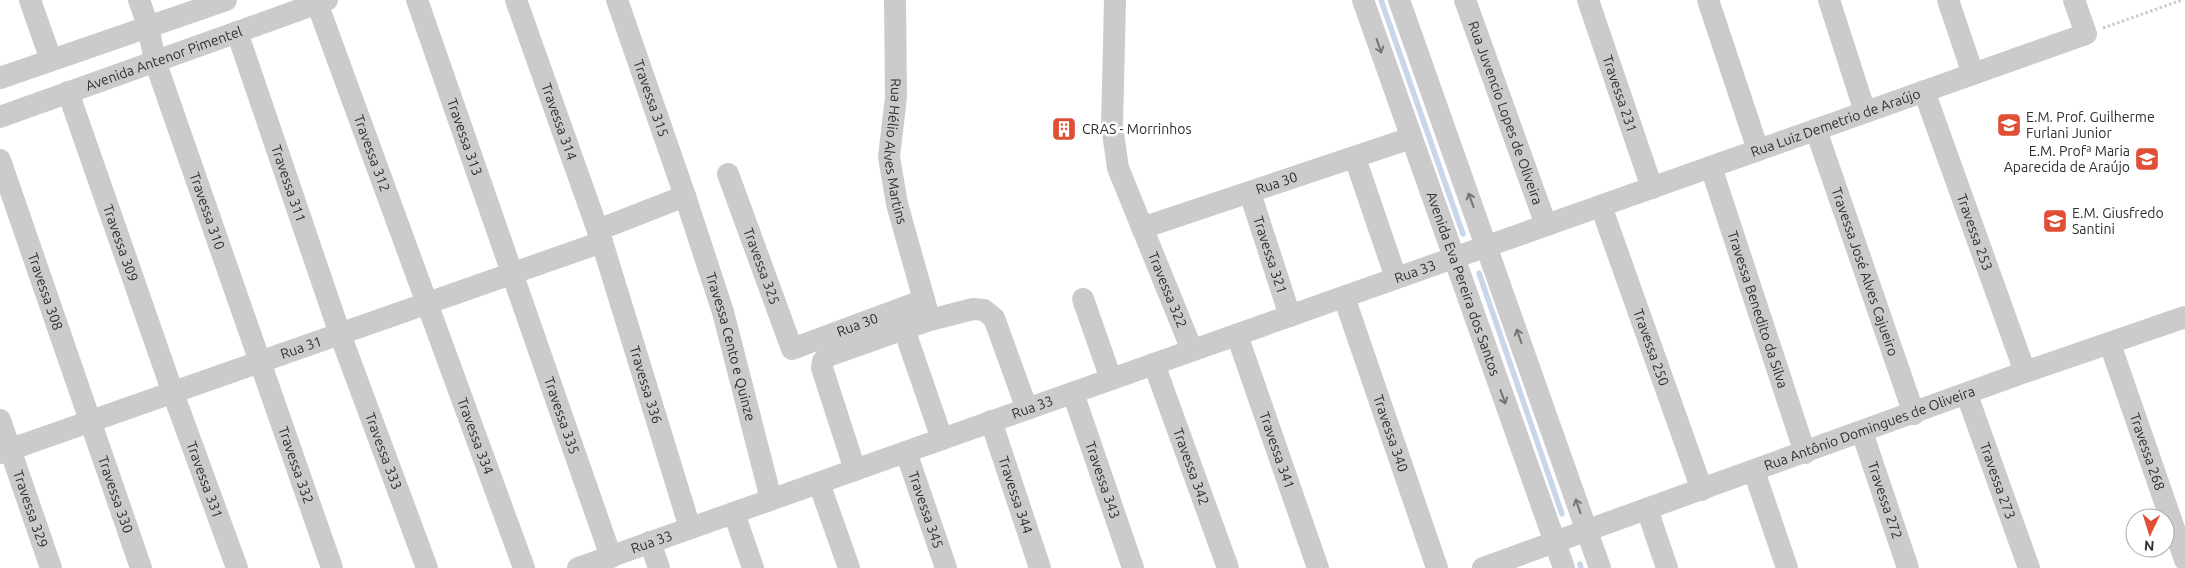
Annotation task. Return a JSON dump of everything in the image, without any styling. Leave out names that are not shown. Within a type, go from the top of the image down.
[{"type":"street","points":[[30,0],[51,60]]},
{"type":"street","name":"Travessa 310","points":[[138,0],[148,26],[155,61],[261,362]]},
{"type":"street","points":[[0,78],[226,0]]},
{"type":"street","name":"Travessa 313","points":[[416,0],[512,274]]},
{"type":"street","name":"Travessa 314","points":[[516,0],[600,236]]},
{"type":"street","name":"Travessa 315","points":[[617,0],[685,196]]},
{"type":"street","name":"Rua Hélio Alves Martins","points":[[895,0],[896,97],[889,157],[897,204],[927,310]]},
{"type":"street","name":"Travessa 322","points":[[1115,0],[1112,126],[1118,168],[1192,350]]},
{"type":"street","name":"Avenida Eva Pereira dos Santos","points":[[1363,0],[1564,568]]},
{"type":"street","points":[[1399,0],[1488,246],[1600,568]]},
{"type":"street","name":"Rua Juvencio Lopes de Oliveira","points":[[1465,0],[1546,225]]},
{"type":"street","name":"Travessa 231","points":[[1588,0],[1652,188]]},
{"type":"street","points":[[1708,0],[1758,150]]},
{"type":"street","points":[[1829,0],[1865,112]]},
{"type":"street","points":[[1948,0],[1973,74]]},
{"type":"street","points":[[2074,0],[2086,34]]},
{"type":"street","name":"Avenida Antenor Pimentel","points":[[0,117],[322,2]]},
{"type":"street","name":"Travessa 312","points":[[322,2],[427,304]]},
{"type":"street","name":"Travessa 311","points":[[237,32],[340,334]]},
{"type":"street","name":"Rua Luiz Demetrio de Araújo","points":[[1488,246],[2086,34]]},
{"type":"street","name":"Travessa 253","points":[[1924,91],[2025,372]]},
{"type":"street","name":"Travessa 309","points":[[68,92],[173,393]]},
{"type":"street","name":"Travessa José Alves Cajueiro","points":[[1816,130],[1914,414]]},
{"type":"street","name":"Rua 30","points":[[1142,228],[1411,138]]},
{"type":"street","points":[[1355,158],[1396,278]]},
{"type":"street","name":"Travessa 308","points":[[0,160],[92,421]]},
{"type":"street","name":"Travessa Benedito da Silva","points":[[1711,167],[1805,453]]},
{"type":"street","name":"Travessa 325","points":[[730,179],[792,349]]},
{"type":"street","name":"Travessa 321","points":[[1250,193],[1290,316]]},
{"type":"street","name":"Rua 31","points":[[5,451],[512,274],[600,236],[685,196]]},
{"type":"street","name":"Travessa Cento e Quinze","points":[[685,196],[723,312],[771,499]]},
{"type":"street","name":"Travessa 250","points":[[1601,206],[1702,490]]},
{"type":"street","name":"Travessa 336","points":[[600,236],[690,528]]},
{"type":"street","name":"Rua 33","points":[[578,568],[1488,246]]},
{"type":"street","name":"Travessa 335","points":[[512,274],[610,556]]},
{"type":"street","name":"Travessa 340","points":[[1344,297],[1437,568]]},
{"type":"street","points":[[1083,299],[1111,379]]},
{"type":"street","name":"Travessa 334","points":[[427,304],[524,568]]},
{"type":"street","points":[[855,470],[822,368],[824,361],[828,356],[904,329],[927,310],[984,310],[994,318],[1027,409]]},
{"type":"street","name":"Rua 30","points":[[792,349],[927,310]]},
{"type":"street","name":"Rua Antônio Domingues de Oliveira","points":[[1483,568],[1968,395],[2025,372],[2185,317]]},
{"type":"street","points":[[904,329],[942,439]]},
{"type":"street","name":"Travessa 333","points":[[340,334],[428,568]]},
{"type":"street","name":"Travessa 341","points":[[1237,335],[1318,568]]},
{"type":"street","name":"Travessa 268","points":[[2110,344],[2185,560]]},
{"type":"street","name":"Travessa 332","points":[[261,362],[332,568]]},
{"type":"street","name":"Travessa 342","points":[[1154,364],[1228,568]]},
{"type":"street","name":"Travessa 331","points":[[173,393],[236,568]]},
{"type":"street","name":"Travessa 343","points":[[1073,393],[1133,568]]},
{"type":"street","name":"Travessa 273","points":[[1968,395],[2029,568]]},
{"type":"street","name":"Travessa 329","points":[[0,420],[5,451],[51,568]]},
{"type":"street","name":"Travessa 330","points":[[92,421],[141,568]]},
{"type":"street","name":"Travessa 344","points":[[992,421],[1040,568]]},
{"type":"street","name":"Travessa 272","points":[[1862,432],[1908,568]]},
{"type":"street","name":"Travessa 345","points":[[906,452],[946,568]]},
{"type":"street","points":[[1754,471],[1787,568]]},
{"type":"street","points":[[819,483],[849,568]]},
{"type":"street","points":[[1647,509],[1667,568]]},
{"type":"street","points":[[734,513],[753,568]]},
{"type":"street","points":[[650,542],[660,568]]},
{"type":"path","points":[[2086,34],[2182,0]]},
{"type":"waterway","points":[[1381,0],[1463,234]]},
{"type":"waterway","points":[[1479,273],[1562,514]]},
{"type":"waterway","points":[[1580,564],[1581,568]]},
{"type":"place","name":"E.M. Prof. Guilherme Furlani Junior","points":[[2009,125]]},
{"type":"place","name":"CRAS - Morrinhos","points":[[1064,129]]},
{"type":"place","name":"E.M. Profª Maria Aparecida de Araújo","points":[[2147,159]]},
{"type":"place","name":"E.M. Giusfredo Santini","points":[[2055,221]]}]
